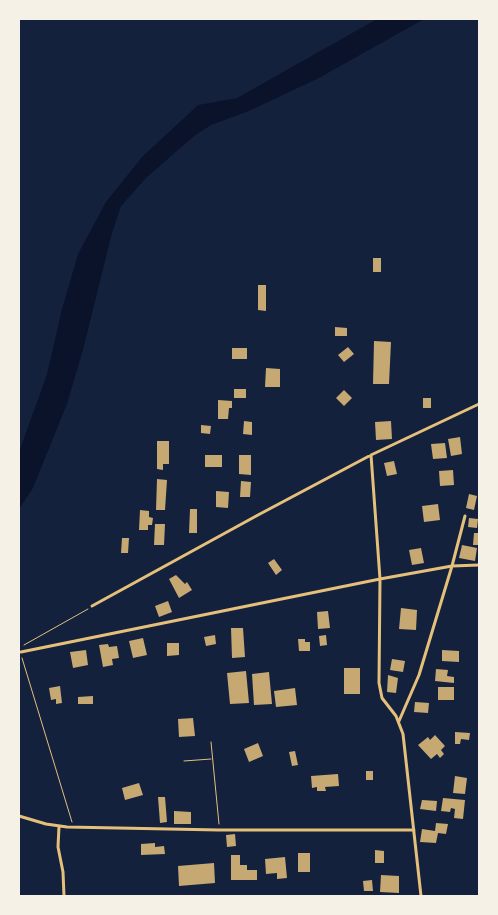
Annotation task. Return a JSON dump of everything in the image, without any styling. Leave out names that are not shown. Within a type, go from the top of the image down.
[{"type":"street","points":[[92,606],[371,455],[479,404]]},
{"type":"street","points":[[371,455],[380,579],[380,691],[399,721],[403,734],[421,896]]},
{"type":"street","points":[[399,721],[419,675],[465,516]]},
{"type":"street","points":[[21,652],[380,579],[452,566],[479,566]]},
{"type":"street","points":[[19,816],[59,826],[74,827],[219,830],[414,830]]},
{"type":"street","points":[[59,826],[58,847],[63,872],[64,896]]},
{"type":"path","points":[[74,827],[21,652],[22,648],[29,641],[92,606]]},
{"type":"path","points":[[211,742],[219,830]]},
{"type":"path","points":[[184,761],[212,759]]},
{"type":"water","points":[[377,19],[424,19],[319,78],[249,111],[211,125],[194,136],[146,178],[121,206],[112,233],[83,350],[67,404],[33,488],[19,509],[19,452],[47,374],[62,309],[78,254],[106,202],[142,157],[198,105],[237,98]]},
{"type":"building","points":[[373,258],[381,258],[381,272],[373,272]]},
{"type":"building","points":[[258,285],[266,285],[266,311],[258,310]]},
{"type":"building","points":[[335,327],[347,328],[347,336],[335,336]]},
{"type":"building","points":[[374,341],[391,342],[389,384],[373,384]]},
{"type":"building","points":[[348,347],[354,354],[344,362],[338,355]]},
{"type":"building","points":[[232,348],[247,348],[247,359],[232,359]]},
{"type":"building","points":[[266,368],[280,369],[280,387],[265,387]]},
{"type":"building","points":[[234,389],[246,389],[246,398],[234,398]]},
{"type":"building","points":[[344,390],[352,398],[344,406],[336,398]]},
{"type":"building","points":[[423,398],[431,398],[431,408],[423,408]]},
{"type":"building","points":[[218,400],[232,401],[232,408],[229,408],[228,419],[218,419]]},
{"type":"building","points":[[244,421],[252,422],[252,435],[243,434]]},
{"type":"building","points":[[391,421],[392,439],[376,440],[375,422]]},
{"type":"building","points":[[201,425],[211,426],[210,434],[201,433]]},
{"type":"building","points":[[460,437],[462,454],[451,456],[448,439]]},
{"type":"building","points":[[157,441],[169,441],[169,464],[163,464],[163,470],[157,469]]},
{"type":"building","points":[[445,443],[447,458],[433,459],[431,444]]},
{"type":"building","points":[[205,455],[222,455],[222,467],[205,467]]},
{"type":"building","points":[[239,455],[251,455],[251,475],[239,474]]},
{"type":"building","points":[[394,461],[397,474],[387,476],[384,463]]},
{"type":"building","points":[[453,470],[454,485],[440,486],[439,471]]},
{"type":"building","points":[[157,479],[167,480],[165,510],[156,510]]},
{"type":"building","points":[[241,481],[251,482],[250,497],[240,497]]},
{"type":"building","points":[[216,491],[229,492],[228,508],[216,507]]},
{"type":"building","points":[[469,494],[477,496],[474,510],[466,508]]},
{"type":"building","points":[[438,504],[440,520],[424,522],[422,506]]},
{"type":"building","points":[[190,509],[197,509],[197,533],[189,533]]},
{"type":"building","points":[[140,510],[149,511],[149,517],[153,518],[152,525],[148,525],[148,530],[139,530]]},
{"type":"building","points":[[469,518],[478,519],[477,528],[468,527]]},
{"type":"building","points":[[155,524],[165,524],[164,545],[154,545]]},
{"type":"building","points":[[474,533],[479,533],[479,545],[473,545]]},
{"type":"building","points":[[122,538],[129,538],[128,553],[121,553]]},
{"type":"building","points":[[462,545],[477,548],[475,561],[459,558]]},
{"type":"building","points":[[421,548],[424,563],[412,565],[409,550]]},
{"type":"building","points":[[274,559],[282,570],[276,575],[268,563]]},
{"type":"building","points":[[176,575],[185,584],[187,582],[192,590],[179,598],[169,579]]},
{"type":"building","points":[[168,601],[172,612],[159,617],[155,606]]},
{"type":"building","points":[[401,608],[417,610],[416,630],[399,629]]},
{"type":"building","points":[[328,611],[330,628],[318,629],[317,612]]},
{"type":"building","points":[[231,628],[243,628],[245,657],[232,658]]},
{"type":"building","points":[[215,635],[216,644],[206,646],[204,637]]},
{"type":"building","points":[[326,635],[327,645],[320,646],[319,636]]},
{"type":"building","points":[[143,638],[147,655],[133,658],[129,641]]},
{"type":"building","points":[[298,639],[305,639],[305,642],[310,642],[310,651],[299,651]]},
{"type":"building","points":[[167,643],[179,643],[179,655],[167,656]]},
{"type":"building","points":[[108,644],[109,647],[117,646],[119,658],[112,659],[113,665],[103,667],[99,645]]},
{"type":"building","points":[[86,650],[88,665],[73,668],[70,652]]},
{"type":"building","points":[[442,650],[459,651],[459,662],[442,661]]},
{"type":"building","points":[[392,659],[405,661],[403,672],[390,670]]},
{"type":"building","points":[[344,668],[360,668],[360,694],[344,694]]},
{"type":"building","points":[[436,669],[448,670],[447,676],[454,677],[454,683],[435,681]]},
{"type":"building","points":[[246,671],[249,703],[230,704],[227,673]]},
{"type":"building","points":[[269,672],[272,704],[254,705],[252,674]]},
{"type":"building","points":[[388,675],[398,678],[396,693],[387,692]]},
{"type":"building","points":[[60,686],[62,703],[56,704],[56,699],[51,700],[49,688]]},
{"type":"building","points":[[438,687],[454,687],[454,700],[438,700]]},
{"type":"building","points":[[295,688],[297,705],[276,707],[274,691]]},
{"type":"building","points":[[93,696],[93,704],[78,704],[78,697]]},
{"type":"building","points":[[415,702],[429,703],[428,713],[414,712]]},
{"type":"building","points":[[193,718],[195,736],[179,737],[178,719]]},
{"type":"building","points":[[455,732],[470,733],[469,740],[461,739],[460,744],[455,744]]},
{"type":"building","points":[[435,735],[445,746],[441,750],[444,754],[440,758],[437,754],[431,759],[418,745],[428,737],[430,740]]},
{"type":"building","points":[[258,743],[263,756],[249,762],[244,749]]},
{"type":"building","points":[[295,751],[298,765],[292,766],[289,752]]},
{"type":"building","points":[[366,771],[373,771],[373,780],[366,780]]},
{"type":"building","points":[[338,774],[339,786],[325,787],[326,791],[317,791],[317,787],[312,788],[311,776]]},
{"type":"building","points":[[455,776],[467,778],[465,794],[453,793]]},
{"type":"building","points":[[139,783],[143,795],[125,800],[122,788]]},
{"type":"building","points":[[158,797],[165,797],[167,822],[160,823]]},
{"type":"building","points":[[443,798],[465,800],[463,819],[454,818],[455,809],[451,808],[450,812],[441,811]]},
{"type":"building","points":[[422,800],[437,801],[436,811],[420,809]]},
{"type":"building","points":[[174,811],[191,812],[191,824],[174,824]]},
{"type":"building","points":[[436,823],[448,824],[446,834],[438,833],[436,843],[420,842],[422,829],[435,831]]},
{"type":"building","points":[[235,834],[236,846],[227,847],[226,835]]},
{"type":"building","points":[[155,843],[155,847],[164,846],[165,854],[141,855],[141,844]]},
{"type":"building","points":[[375,850],[384,851],[384,863],[375,863]]},
{"type":"building","points":[[298,853],[310,853],[310,872],[298,872]]},
{"type":"building","points":[[231,855],[240,855],[240,865],[247,865],[247,870],[257,870],[257,880],[231,880]]},
{"type":"building","points":[[285,857],[287,878],[277,879],[277,873],[266,874],[265,859]]},
{"type":"building","points":[[214,863],[215,883],[179,886],[178,866]]},
{"type":"building","points":[[381,875],[399,876],[399,893],[380,892]]},
{"type":"building","points":[[372,880],[373,891],[364,891],[363,881]]}]
